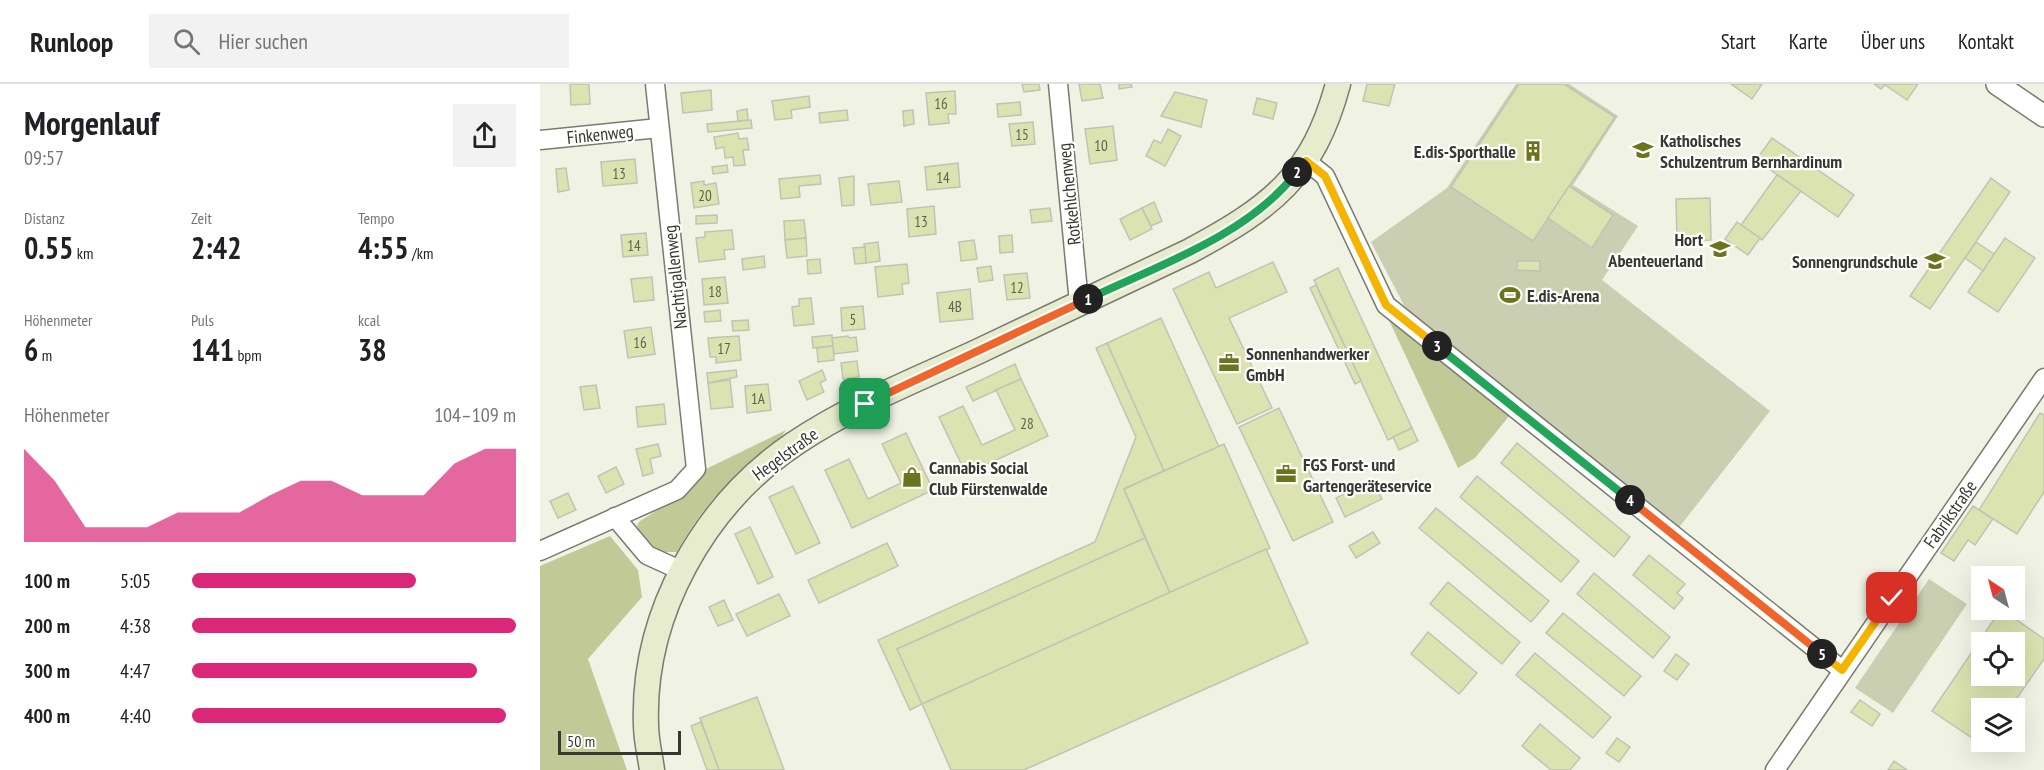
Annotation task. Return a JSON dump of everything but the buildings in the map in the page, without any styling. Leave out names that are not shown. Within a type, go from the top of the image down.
[{"type":"main road","name":"Hegelstraße","points":[[652,770],[646,725],[650,667],[662,619],[681,571],[698,542],[740,488],[794,444],[906,384],[1238,225],[1262,207],[1306,161],[1328,121],[1338,84]]},
{"type":"street","name":"Nachtigallenweg","points":[[615,517],[677,490],[696,469],[655,84]]},
{"type":"street","name":"Rotkehlchenweg","points":[[1058,84],[1079,303]]},
{"type":"street","points":[[1997,84],[2044,116]]},
{"type":"street","name":"Finkenweg","points":[[540,140],[659,128]]},
{"type":"street","points":[[1306,161],[1325,176],[1386,305],[1842,670]]},
{"type":"street","name":"Fabrikstraße","points":[[1775,770],[2044,378]]},
{"type":"street","points":[[540,551],[615,517],[647,555],[681,571]]},
{"type":"green space","name":"E.dis-Arena","points":[[1516,84],[1569,84],[1618,116],[1573,185],[1638,226],[1602,280],[1770,411],[1677,530],[1407,311],[1371,242],[1447,188]]},
{"type":"green space","points":[[1388,318],[1510,415],[1475,458],[1458,468]]},
{"type":"green space","points":[[786,430],[780,439],[735,476],[709,504],[677,552],[659,552],[638,529],[637,525],[640,521],[693,488],[706,469]]},
{"type":"green space","points":[[610,536],[638,570],[642,597],[588,659],[627,770],[540,770],[540,566]]},
{"type":"green space","points":[[1929,579],[1967,604],[1893,713],[1855,688]]},
{"type":"place","name":"Katholisches Schulzentrum Bernhardinum","points":[[1643,150]]},
{"type":"place","name":"E.dis-Sporthalle","points":[[1533,151]]},
{"type":"place","name":"Hort Abenteuerland","points":[[1720,249]]},
{"type":"place","name":"Sonnengrundschule","points":[[1935,261]]},
{"type":"place","name":"E.dis-Arena","points":[[1510,295]]},
{"type":"place","name":"Sonnenhandwerker GmbH","points":[[1229,363]]},
{"type":"place","name":"FGS Forst- und Gartengeräteservice","points":[[1286,474]]},
{"type":"place","name":"Cannabis Social Club Fürstenwalde","points":[[912,477]]},
{"type":"route","points":[[865,404],[1190,251],[1238,225],[1262,207],[1306,161],[1325,176],[1386,305],[1842,670],[1892,598]]}]
